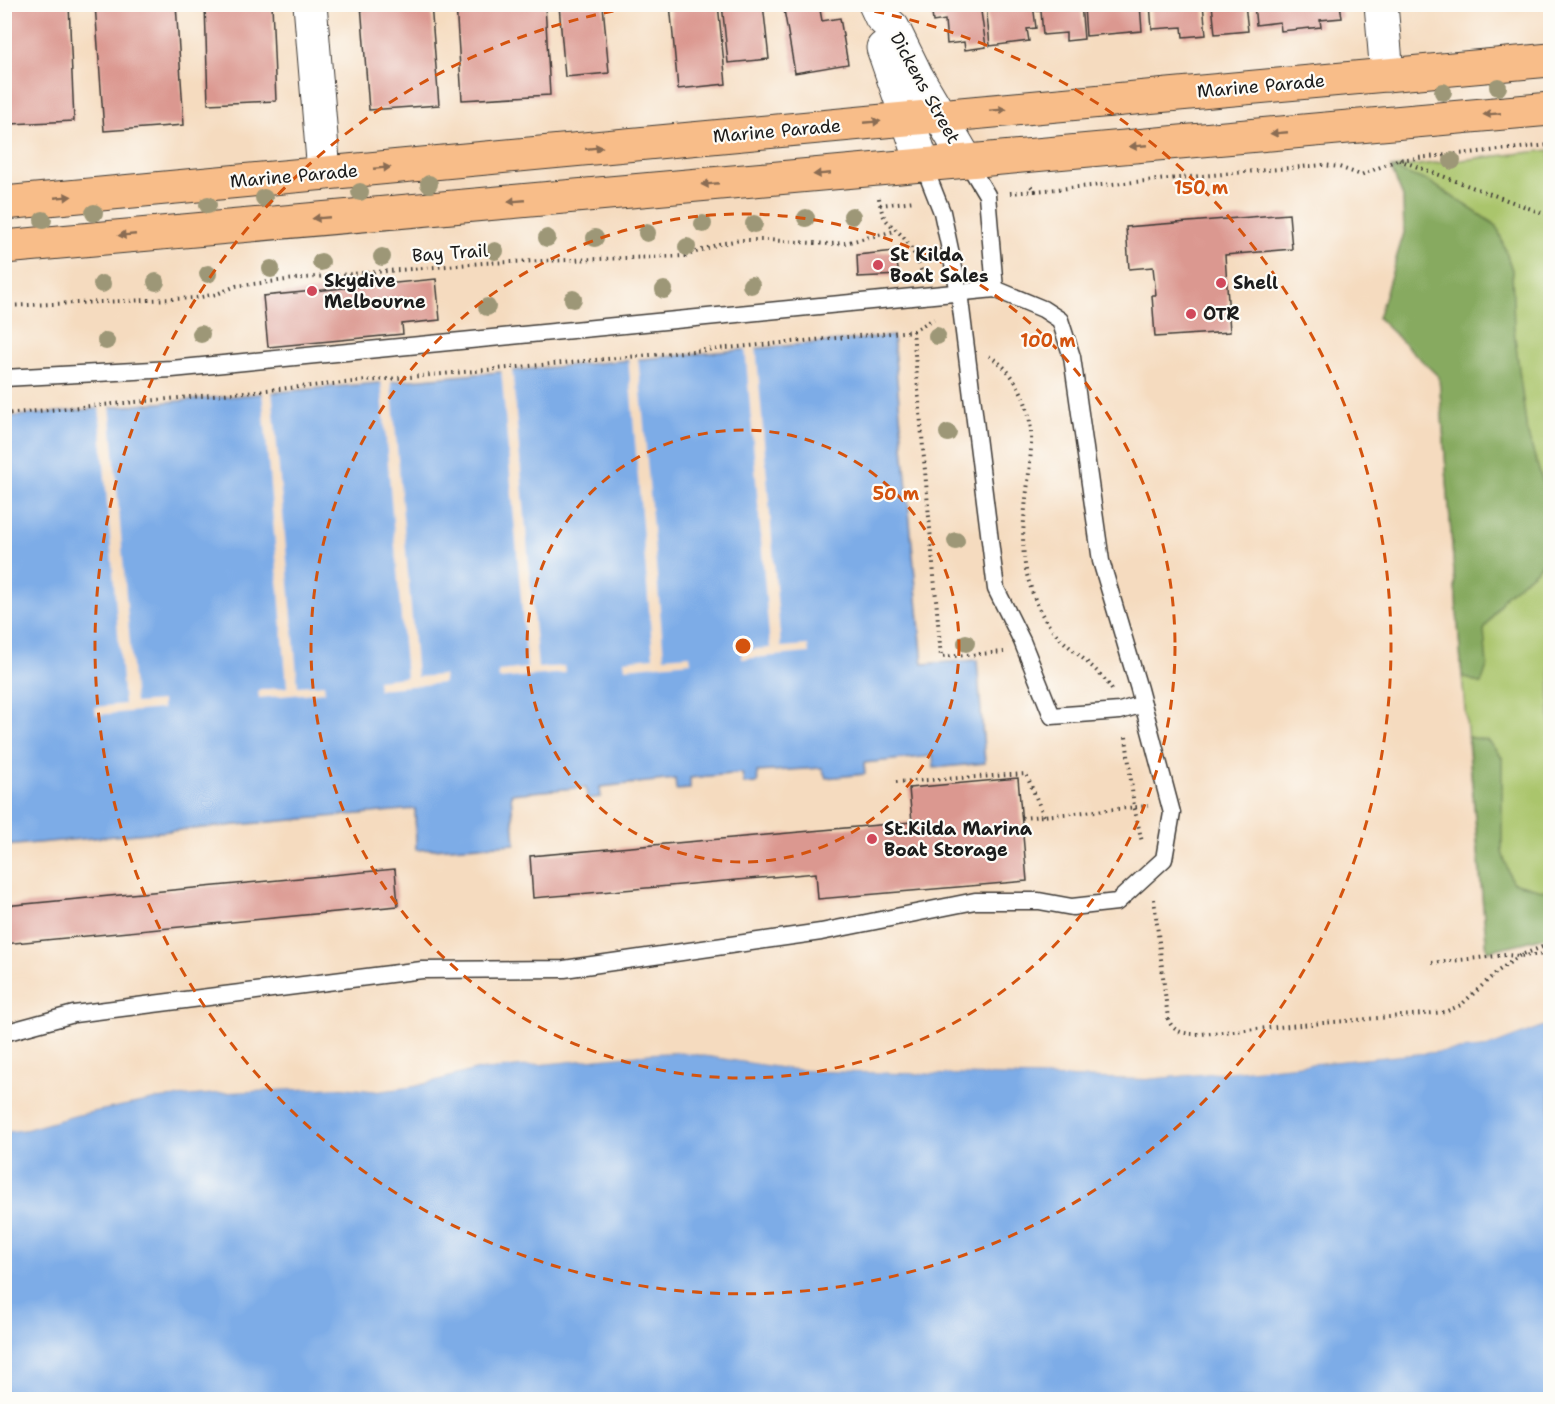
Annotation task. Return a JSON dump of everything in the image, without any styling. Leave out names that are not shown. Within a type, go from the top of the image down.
[{"type":"main road","name":"Marine Parade","points":[[4,203],[1551,60]]},
{"type":"main road","points":[[4,247],[1551,109]]},
{"type":"street","points":[[310,4],[324,173]]},
{"type":"street","points":[[1381,4],[1387,75]]},
{"type":"street","name":"Dickens Street","points":[[878,11],[879,35],[905,76],[939,116],[966,160]]},
{"type":"street","name":"Dickens Street","points":[[905,76],[907,119],[923,164]]},
{"type":"lane","points":[[966,160],[987,195],[995,289]]},
{"type":"lane","points":[[923,164],[940,207],[959,291],[996,589],[1026,651],[1052,716],[1120,711],[1143,704]]},
{"type":"lane","points":[[4,378],[184,368],[995,289],[1043,309],[1060,320],[1072,357],[1101,561],[1172,813],[1164,860],[1117,902],[1072,907],[1040,902],[975,902],[821,932],[564,969],[422,970],[74,1014],[4,1033]]},
{"type":"path","points":[[1035,190],[1323,165],[1339,167],[1361,175],[1397,160],[1551,146]]},
{"type":"path","points":[[1397,160],[1551,216]]},
{"type":"path","name":"Bay Trail","points":[[4,306],[196,298],[217,294],[236,286],[483,263],[685,256],[719,244],[740,240],[845,243],[896,230],[885,220],[880,205]]},
{"type":"path","points":[[4,414],[913,331],[941,316]]},
{"type":"path","points":[[913,331],[941,657],[1026,651]]},
{"type":"path","points":[[896,782],[1026,774],[1044,816]]},
{"type":"path","points":[[1022,818],[1169,804]]},
{"type":"path","points":[[1519,956],[1551,944]]},
{"type":"path","points":[[1432,963],[1506,955],[1551,954]]},
{"type":"green space","points":[[1550,150],[1550,936],[1487,951],[1462,676],[1439,377],[1378,318],[1404,233],[1403,197],[1391,168]]},
{"type":"green space","points":[[1391,168],[1430,182],[1497,226],[1512,270],[1514,330],[1527,432],[1550,505],[1550,552],[1540,567],[1505,596],[1484,630],[1487,666],[1481,684],[1462,676],[1439,377],[1378,318],[1404,233],[1403,197]]},
{"type":"green space","points":[[1468,737],[1487,740],[1502,757],[1502,852],[1512,882],[1550,892],[1550,936],[1487,951]]},
{"type":"water","points":[[893,336],[923,664],[977,660],[985,763],[934,768],[933,756],[864,763],[865,774],[826,778],[822,768],[757,772],[758,783],[744,784],[742,773],[690,778],[690,789],[676,790],[675,779],[600,787],[601,797],[587,799],[586,787],[511,794],[515,844],[416,850],[415,809],[5,846],[5,417]]},
{"type":"water","points":[[1550,1023],[1550,1399],[5,1399],[4,1132],[27,1129],[76,1115],[159,1098],[342,1087],[379,1091],[415,1086],[477,1069],[654,1053],[682,1052],[816,1071],[1147,1079],[1486,1047]]},
{"type":"pier","points":[[756,345],[781,647],[808,645],[809,653],[742,659],[742,650],[770,648],[745,346]]},
{"type":"pier","points":[[638,356],[664,657],[690,655],[691,662],[625,668],[624,660],[653,657],[628,357]]},
{"type":"pier","points":[[512,367],[538,668],[564,666],[565,673],[499,679],[498,671],[527,668],[501,368]]},
{"type":"pier","points":[[391,379],[417,677],[443,675],[444,683],[378,689],[377,680],[406,677],[381,380]]},
{"type":"pier","points":[[272,389],[298,686],[324,684],[325,692],[259,698],[258,690],[287,687],[262,390]]},
{"type":"pier","points":[[110,404],[135,703],[162,701],[162,709],[96,715],[95,707],[124,704],[99,405]]},
{"type":"pier","points":[[1550,1020],[1550,1023],[1487,1047],[1147,1079],[816,1071],[682,1052],[654,1053],[477,1069],[415,1086],[379,1091],[342,1087],[159,1098],[76,1115],[27,1129],[5,1132],[4,1129],[27,1126],[159,1095],[342,1084],[379,1088],[414,1083],[476,1066],[654,1050],[682,1049],[816,1068],[1147,1076],[1486,1044]]},
{"type":"building","points":[[4,4],[69,4],[74,121],[10,124]]},
{"type":"building","points":[[95,4],[176,4],[184,125],[104,131]]},
{"type":"building","points":[[205,4],[272,4],[276,101],[208,104]]},
{"type":"building","points":[[361,4],[431,4],[439,105],[369,110]]},
{"type":"building","points":[[456,4],[545,4],[550,95],[462,100]]},
{"type":"building","points":[[670,4],[718,4],[726,84],[678,89]]},
{"type":"building","points":[[722,4],[763,4],[769,59],[728,63]]},
{"type":"building","points":[[783,4],[819,4],[822,21],[840,18],[848,64],[795,73]]},
{"type":"building","points":[[931,4],[980,4],[986,47],[965,50],[964,42],[947,44],[945,20],[933,22]]},
{"type":"building","points":[[986,4],[1033,4],[1036,28],[1027,29],[1029,41],[990,46]]},
{"type":"building","points":[[1036,4],[1081,4],[1084,39],[1066,41],[1066,33],[1043,35],[1041,11],[1037,11]]},
{"type":"building","points":[[1088,4],[1140,4],[1142,31],[1086,36],[1084,7],[1088,7]]},
{"type":"building","points":[[1150,4],[1203,4],[1206,35],[1183,37],[1182,27],[1152,29]]},
{"type":"building","points":[[1212,4],[1245,4],[1248,31],[1215,34]]},
{"type":"building","points":[[1254,4],[1340,4],[1342,18],[1320,20],[1321,27],[1281,31],[1280,22],[1256,25]]},
{"type":"building","points":[[559,5],[603,5],[609,73],[565,77]]},
{"type":"building","points":[[1289,214],[1292,249],[1225,255],[1230,332],[1155,337],[1152,295],[1156,295],[1153,267],[1129,269],[1126,227]]},
{"type":"building","name":"St Kilda Boat Sales","points":[[895,251],[899,275],[858,277],[857,255]]},
{"type":"building","points":[[436,279],[440,320],[402,324],[403,334],[268,347],[263,296]]},
{"type":"building","name":"St.Kilda Marina Boat Storage","points":[[1018,778],[1027,881],[818,899],[816,873],[533,898],[530,856],[912,822],[909,788]]},
{"type":"building","points":[[395,869],[398,906],[4,944],[4,906]]},
{"type":"place","name":"St Kilda Boat Sales","points":[[878,265]]},
{"type":"place","name":"Shell","points":[[1221,283]]},
{"type":"place","name":"Skydive Melbourne","points":[[312,291]]},
{"type":"place","name":"OTR","points":[[1191,314]]},
{"type":"place","name":"St.Kilda Marina Boat Storage","points":[[872,839]]}]
